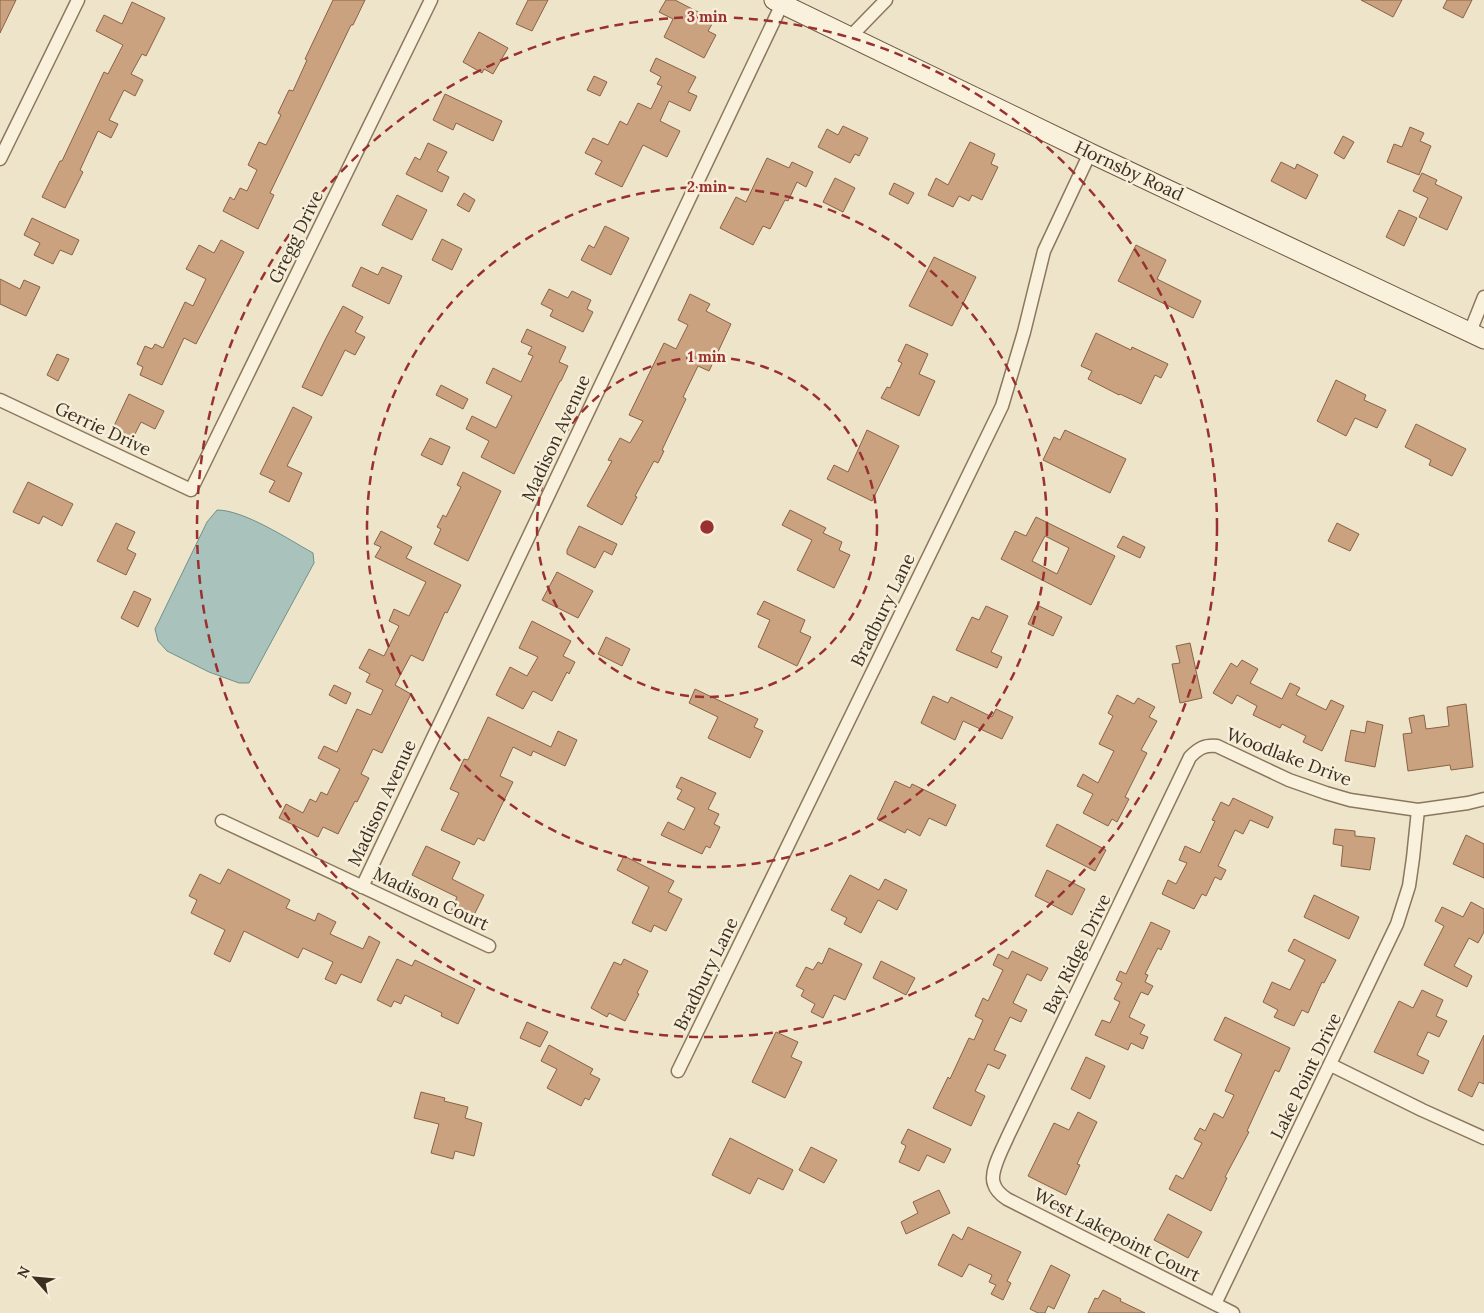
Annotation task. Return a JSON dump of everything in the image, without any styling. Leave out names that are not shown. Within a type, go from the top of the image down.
[{"type":"street","points":[[0,159],[78,0]]},
{"type":"street","name":"Gregg Drive","points":[[191,490],[431,0]]},
{"type":"street","points":[[850,37],[886,0]]},
{"type":"street","name":"Hornsby Road","points":[[778,2],[1090,153],[1477,336]]},
{"type":"street","name":"Madison Avenue","points":[[362,887],[778,2]]},
{"type":"street","name":"Bradbury Lane","points":[[678,1071],[1002,406],[1024,332],[1044,251],[1090,153]]},
{"type":"street","points":[[1477,336],[1484,297]]},
{"type":"street","name":"Gerrie Drive","points":[[0,400],[191,490]]},
{"type":"street","name":"Woodlake Drive","points":[[1200,748],[1209,745],[1225,749],[1289,780],[1326,793],[1371,804],[1418,810],[1484,799]]},
{"type":"street","name":"Bay Ridge Drive","points":[[993,1180],[993,1174],[1008,1136],[1190,757],[1200,748]]},
{"type":"street","name":"Lake Point Drive","points":[[1216,1304],[1397,924],[1409,886],[1414,858],[1418,810]]},
{"type":"street","name":"Madison Court","points":[[222,821],[489,946]]},
{"type":"street","points":[[1330,1065],[1484,1138]]},
{"type":"street","name":"West Lakepoint Court","points":[[993,1180],[999,1193],[1006,1199],[1233,1313]]},
{"type":"water","points":[[217,510],[228,511],[253,520],[313,553],[314,563],[249,683],[239,683],[209,672],[167,651],[158,641],[155,629],[207,522]]},
{"type":"building","points":[[0,0],[16,0],[0,33]]},
{"type":"building","points":[[333,0],[365,0],[353,25],[351,25],[270,193],[274,195],[258,229],[223,211],[230,197],[234,200],[240,188],[247,191],[257,170],[248,165],[259,142],[266,145],[281,115],[278,113],[289,90],[293,91],[307,60],[305,59]]},
{"type":"building","points":[[528,0],[548,0],[532,31],[516,24]]},
{"type":"building","points":[[666,0],[675,0],[700,13],[698,17],[712,24],[708,31],[716,35],[704,58],[664,37],[673,19],[659,12]]},
{"type":"building","points":[[1361,0],[1402,0],[1393,17]]},
{"type":"building","points":[[1447,0],[1472,0],[1463,18],[1443,8]]},
{"type":"building","points":[[132,2],[165,18],[146,56],[142,54],[131,74],[143,80],[135,96],[124,90],[109,120],[118,124],[111,138],[98,131],[80,170],[83,172],[65,208],[42,197],[60,161],[62,161],[104,72],[108,74],[123,45],[96,31],[104,15],[122,24]]},
{"type":"building","points":[[479,32],[508,48],[493,74],[484,69],[482,73],[463,62]]},
{"type":"building","points":[[656,58],[696,77],[688,92],[697,96],[690,111],[669,101],[660,121],[680,131],[667,157],[643,145],[622,187],[595,174],[602,161],[585,153],[593,138],[608,145],[620,121],[627,125],[638,103],[651,109],[662,86],[657,84],[661,77],[650,71]]},
{"type":"building","points":[[594,76],[607,82],[600,96],[587,90]]},
{"type":"building","points":[[445,94],[502,121],[493,141],[456,123],[453,130],[433,120]]},
{"type":"building","points":[[843,126],[868,138],[859,156],[855,154],[850,163],[818,147],[827,129],[838,135]]},
{"type":"building","points":[[1410,127],[1424,133],[1420,141],[1431,146],[1419,175],[1387,162],[1394,144],[1402,147]]},
{"type":"building","points":[[1343,136],[1354,142],[1344,159],[1334,153]]},
{"type":"building","points":[[970,142],[995,154],[991,164],[998,167],[982,200],[972,195],[969,201],[959,196],[953,207],[928,195],[936,178],[948,185]]},
{"type":"building","points":[[428,143],[447,152],[437,171],[449,177],[442,192],[406,174],[415,157],[420,160]]},
{"type":"building","points":[[767,158],[789,168],[792,162],[813,172],[806,187],[797,182],[788,201],[785,200],[770,229],[763,226],[753,245],[720,228],[736,197],[746,202]]},
{"type":"building","points":[[1281,162],[1295,169],[1297,164],[1318,175],[1306,199],[1271,181]]},
{"type":"building","points":[[1422,173],[1437,180],[1435,184],[1462,197],[1447,230],[1419,217],[1428,198],[1413,191]]},
{"type":"building","points":[[835,178],[855,188],[843,212],[823,202]]},
{"type":"building","points":[[894,183],[914,193],[908,204],[889,194]]},
{"type":"building","points":[[464,193],[475,200],[469,212],[457,205]]},
{"type":"building","points":[[397,195],[427,210],[412,240],[382,225]]},
{"type":"building","points":[[1399,210],[1417,218],[1404,246],[1386,237]]},
{"type":"building","points":[[32,218],[79,240],[72,255],[60,250],[53,264],[34,255],[40,243],[24,235]]},
{"type":"building","points":[[605,226],[629,238],[611,275],[581,260],[589,245],[594,248]]},
{"type":"building","points":[[442,239],[462,249],[452,270],[432,260]]},
{"type":"building","points":[[221,240],[244,252],[196,344],[184,338],[162,385],[140,375],[143,367],[137,364],[145,346],[152,349],[155,344],[163,348],[185,302],[193,306],[206,279],[186,269],[199,245],[214,253]]},
{"type":"building","points":[[1136,245],[1166,260],[1157,279],[1201,301],[1193,318],[1118,281]]},
{"type":"building","points":[[934,257],[976,277],[952,326],[909,306]]},
{"type":"building","points":[[361,267],[378,275],[382,267],[402,276],[389,304],[352,286]]},
{"type":"building","points":[[0,279],[20,289],[24,280],[40,287],[26,316],[0,304]]},
{"type":"building","points":[[549,289],[568,298],[572,291],[591,300],[587,309],[593,312],[583,332],[550,316],[553,310],[541,304]]},
{"type":"building","points":[[690,294],[710,304],[706,311],[731,324],[709,371],[698,366],[683,397],[686,399],[662,450],[664,451],[658,463],[654,461],[622,525],[587,506],[612,461],[608,460],[620,438],[630,443],[643,421],[629,415],[664,343],[676,349],[688,325],[678,320]]},
{"type":"building","points":[[343,306],[363,317],[355,332],[365,337],[355,355],[345,350],[322,396],[302,387]]},
{"type":"building","points":[[527,329],[566,347],[559,362],[568,366],[514,474],[481,457],[489,441],[466,429],[472,416],[496,428],[512,396],[486,383],[493,368],[521,382],[533,356],[528,354],[532,347],[521,342]]},
{"type":"building","points":[[1096,333],[1131,350],[1132,347],[1168,364],[1161,378],[1155,375],[1141,404],[1088,379],[1092,371],[1081,366]]},
{"type":"building","points":[[906,344],[928,354],[919,374],[935,381],[919,416],[881,398],[887,387],[890,388],[902,363],[898,361]]},
{"type":"building","points":[[57,354],[69,359],[58,381],[47,375]]},
{"type":"building","points":[[1336,380],[1366,395],[1364,400],[1386,410],[1377,428],[1355,418],[1346,436],[1317,421]]},
{"type":"building","points":[[441,385],[468,399],[463,409],[436,395]]},
{"type":"building","points":[[129,394],[164,411],[155,429],[141,422],[133,438],[113,428]]},
{"type":"building","points":[[293,407],[312,417],[287,466],[302,473],[289,502],[269,492],[275,481],[260,474]]},
{"type":"building","points":[[1416,424],[1466,449],[1452,476],[1429,465],[1431,460],[1405,447]]},
{"type":"building","points":[[867,430],[899,446],[872,501],[827,479],[834,465],[848,472]]},
{"type":"building","points":[[1065,430],[1126,459],[1110,493],[1043,460],[1054,437],[1060,440]]},
{"type":"building","points":[[430,438],[450,447],[442,465],[421,455]]},
{"type":"building","points":[[463,472],[501,491],[468,561],[434,544],[441,529],[437,527],[443,515],[446,517],[461,487],[457,485]]},
{"type":"building","points":[[28,482],[73,504],[62,526],[43,516],[39,524],[13,512]]},
{"type":"building","points":[[790,510],[826,528],[823,533],[842,542],[839,550],[850,555],[834,588],[797,570],[812,540],[782,525]]},
{"type":"building","points":[[1036,517],[1115,556],[1091,605],[1001,559],[1015,531],[1026,536]],"holes":[[[1045,536],[1069,548],[1057,574],[1032,561]]]},
{"type":"building","points":[[116,523],[135,532],[127,549],[136,554],[126,575],[97,561]]},
{"type":"building","points":[[1337,523],[1359,534],[1350,551],[1328,541]]},
{"type":"building","points":[[579,526],[617,544],[612,555],[604,551],[595,568],[567,554],[567,550]]},
{"type":"building","points":[[381,531],[412,547],[406,558],[461,585],[447,613],[445,612],[423,661],[411,655],[395,685],[411,694],[382,753],[373,749],[361,774],[369,778],[357,802],[355,801],[338,834],[323,827],[318,837],[279,818],[286,804],[303,813],[310,799],[316,802],[321,792],[327,795],[340,769],[318,758],[324,746],[337,752],[357,709],[371,715],[383,690],[366,682],[370,674],[359,668],[369,649],[384,656],[399,626],[389,621],[394,609],[409,616],[426,582],[375,557],[381,547],[374,544]]},
{"type":"building","points":[[1123,536],[1145,547],[1140,558],[1117,547]]},
{"type":"building","points":[[557,572],[593,591],[578,618],[542,600]]},
{"type":"building","points":[[134,591],[151,599],[138,627],[121,618]]},
{"type":"building","points":[[764,601],[805,620],[800,632],[811,637],[797,666],[758,647],[770,620],[757,614]]},
{"type":"building","points":[[1037,605],[1062,617],[1053,636],[1028,624]]},
{"type":"building","points":[[986,606],[1008,616],[991,652],[1002,657],[997,668],[956,650],[972,617],[979,620]]},
{"type":"building","points":[[532,621],[571,641],[563,656],[575,662],[569,674],[567,672],[552,701],[533,691],[523,709],[496,695],[510,667],[527,676],[538,657],[519,648]]},
{"type":"building","points":[[606,637],[630,649],[622,666],[598,654]]},
{"type":"building","points":[[1190,643],[1202,698],[1180,703],[1172,664],[1180,663],[1176,646]]},
{"type":"building","points":[[1242,660],[1258,669],[1250,683],[1282,699],[1290,683],[1300,688],[1296,695],[1326,710],[1331,700],[1344,706],[1322,751],[1303,742],[1306,736],[1282,724],[1280,728],[1253,715],[1257,706],[1237,695],[1232,704],[1213,693],[1231,663],[1237,667]]},
{"type":"building","points":[[334,685],[351,693],[346,704],[329,695]]},
{"type":"building","points":[[695,689],[758,719],[754,727],[763,731],[750,758],[708,738],[718,717],[689,703]]},
{"type":"building","points":[[1117,695],[1134,704],[1138,698],[1155,707],[1149,717],[1157,721],[1141,750],[1147,753],[1125,797],[1129,799],[1117,822],[1112,819],[1108,826],[1083,813],[1093,794],[1077,786],[1083,774],[1098,783],[1114,751],[1099,744],[1113,716],[1108,713]]},
{"type":"building","points":[[933,696],[948,703],[951,697],[992,717],[996,709],[1013,717],[1002,739],[963,721],[955,740],[921,723]]},
{"type":"building","points":[[1466,704],[1473,767],[1451,770],[1450,765],[1408,771],[1403,734],[1412,733],[1409,718],[1424,715],[1426,729],[1449,726],[1447,707]]},
{"type":"building","points":[[488,717],[551,747],[558,731],[577,740],[565,766],[533,751],[531,756],[513,747],[500,776],[513,782],[484,841],[478,838],[474,845],[441,830],[459,793],[450,789],[464,759],[468,760]]},
{"type":"building","points":[[1367,721],[1383,725],[1375,767],[1345,761],[1351,730],[1365,733]]},
{"type":"building","points":[[681,777],[716,793],[708,809],[719,814],[714,824],[720,827],[710,848],[706,846],[702,854],[661,835],[668,822],[684,830],[695,808],[677,799],[682,790],[676,787]]},
{"type":"building","points":[[895,781],[910,788],[912,784],[956,805],[946,826],[929,818],[920,836],[907,829],[905,833],[877,819]]},
{"type":"building","points":[[1233,798],[1273,817],[1268,828],[1250,820],[1243,834],[1235,830],[1218,866],[1226,870],[1221,880],[1215,877],[1206,896],[1202,894],[1194,909],[1162,894],[1168,880],[1176,884],[1187,863],[1179,860],[1185,846],[1200,853],[1215,821],[1212,820],[1221,802],[1229,806]]},
{"type":"building","points":[[1057,824],[1106,850],[1095,871],[1046,846]]},
{"type":"building","points":[[1335,829],[1355,831],[1355,836],[1375,838],[1370,870],[1341,866],[1343,846],[1333,844]]},
{"type":"building","points":[[1466,835],[1484,844],[1484,878],[1453,864]]},
{"type":"building","points":[[426,846],[460,862],[452,879],[484,895],[471,921],[451,911],[457,897],[412,875]]},
{"type":"building","points":[[624,856],[674,881],[668,892],[682,899],[666,931],[654,925],[651,932],[632,923],[649,887],[617,870]]},
{"type":"building","points":[[228,869],[290,900],[286,908],[315,921],[318,913],[336,922],[330,934],[363,949],[369,936],[380,942],[361,983],[341,974],[336,984],[325,979],[333,962],[303,948],[298,958],[244,931],[230,962],[214,954],[225,930],[191,913],[197,900],[189,896],[200,874],[220,884]]},
{"type":"building","points":[[1047,870],[1085,889],[1072,915],[1035,896]]},
{"type":"building","points":[[850,875],[879,890],[885,879],[907,890],[897,910],[878,900],[861,933],[844,924],[847,918],[831,910]]},
{"type":"building","points":[[1314,895],[1359,917],[1349,939],[1304,917]]},
{"type":"building","points":[[1471,902],[1484,909],[1484,932],[1478,943],[1469,938],[1454,966],[1472,976],[1467,987],[1424,965],[1444,926],[1435,921],[1442,907],[1463,917]]},
{"type":"building","points":[[1151,922],[1170,931],[1161,950],[1158,948],[1145,974],[1148,975],[1145,982],[1153,986],[1148,995],[1141,992],[1129,1017],[1145,1025],[1140,1034],[1148,1037],[1143,1049],[1131,1043],[1128,1050],[1095,1035],[1102,1020],[1110,1023],[1120,1002],[1114,999],[1122,983],[1116,980],[1120,971],[1126,974]]},
{"type":"building","points":[[1294,939],[1336,960],[1324,983],[1322,982],[1308,1013],[1302,1010],[1294,1026],[1274,1017],[1278,1010],[1263,1002],[1272,982],[1290,990],[1305,960],[1288,951]]},
{"type":"building","points":[[829,948],[862,964],[845,1000],[834,995],[823,1018],[811,1012],[815,1004],[801,996],[804,990],[796,986],[806,967],[813,970],[818,962],[822,964]]},
{"type":"building","points":[[1012,951],[1048,968],[1041,981],[1027,974],[1013,1003],[1027,1010],[1021,1022],[1010,1017],[994,1050],[1006,1055],[999,1069],[988,1064],[975,1091],[985,1096],[971,1126],[933,1108],[948,1077],[950,1079],[969,1038],[974,1040],[983,1020],[975,1016],[983,998],[988,1001],[1003,970],[993,965],[998,954],[1008,959]]},
{"type":"building","points":[[397,959],[412,966],[415,960],[475,989],[458,1024],[441,1016],[442,1013],[405,995],[401,1004],[394,1001],[391,1007],[377,1000]]},
{"type":"building","points":[[624,959],[648,971],[625,1021],[609,1013],[607,1017],[591,1008],[614,962],[621,965]]},
{"type":"building","points":[[881,961],[915,978],[906,995],[873,978]]},
{"type":"building","points":[[1422,990],[1443,1000],[1436,1016],[1447,1021],[1439,1037],[1428,1032],[1417,1055],[1429,1061],[1423,1074],[1374,1052],[1399,1001],[1413,1008]]},
{"type":"building","points":[[1225,1017],[1290,1048],[1279,1072],[1275,1070],[1247,1131],[1249,1132],[1225,1177],[1227,1178],[1211,1211],[1169,1189],[1176,1175],[1183,1179],[1202,1143],[1194,1139],[1200,1128],[1205,1131],[1214,1113],[1223,1118],[1234,1095],[1225,1091],[1242,1054],[1214,1040]]},
{"type":"building","points":[[527,1022],[548,1032],[540,1047],[520,1038]]},
{"type":"building","points":[[776,1032],[798,1042],[791,1057],[802,1062],[785,1098],[752,1082]]},
{"type":"building","points":[[1484,1035],[1484,1084],[1479,1082],[1472,1097],[1458,1090]]},
{"type":"building","points":[[549,1045],[593,1069],[590,1074],[600,1079],[589,1100],[585,1098],[581,1106],[547,1088],[557,1069],[541,1061]]},
{"type":"building","points":[[1086,1057],[1105,1066],[1090,1099],[1071,1089]]},
{"type":"building","points":[[421,1092],[445,1098],[444,1101],[468,1107],[465,1118],[482,1123],[474,1156],[455,1151],[453,1159],[431,1153],[439,1124],[414,1118]]},
{"type":"building","points":[[1078,1112],[1097,1122],[1077,1164],[1080,1165],[1066,1195],[1028,1176],[1054,1123],[1069,1130]]},
{"type":"building","points":[[908,1129],[951,1149],[944,1163],[927,1155],[919,1171],[899,1162],[906,1146],[901,1143]]},
{"type":"building","points":[[730,1138],[793,1170],[783,1190],[758,1178],[750,1194],[712,1175]]},
{"type":"building","points":[[811,1147],[837,1160],[824,1183],[799,1170]]},
{"type":"building","points":[[939,1190],[950,1213],[906,1234],[901,1222],[918,1213],[913,1202]]},
{"type":"building","points":[[1168,1214],[1202,1232],[1188,1258],[1154,1240]]},
{"type":"building","points":[[968,1227],[1021,1252],[1007,1281],[1011,1283],[1003,1300],[991,1294],[996,1285],[989,1282],[992,1275],[969,1264],[962,1277],[938,1265],[953,1234],[962,1240]]},
{"type":"building","points":[[1051,1265],[1070,1275],[1054,1309],[1048,1306],[1045,1313],[1038,1313],[1030,1309]]},
{"type":"building","points":[[1103,1290],[1145,1313],[1088,1313],[1095,1298],[1098,1299]]}]
